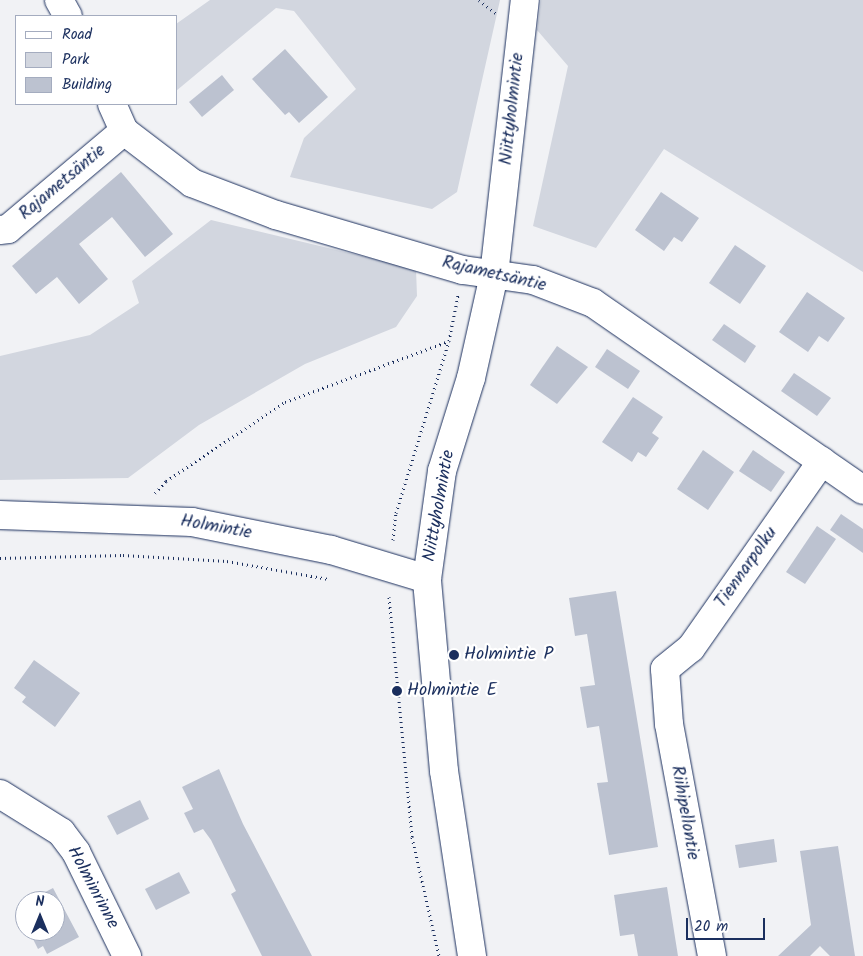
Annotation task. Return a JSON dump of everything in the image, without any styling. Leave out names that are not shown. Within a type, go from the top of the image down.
[{"type":"street","points":[[60,0],[68,15]]},
{"type":"street","name":"Niittyholmintie","points":[[472,956],[444,771],[427,579],[442,471],[471,378],[494,275],[525,0]]},
{"type":"street","name":"Rajametsäntie","points":[[112,105],[124,131],[192,183],[276,215],[463,270],[532,280],[593,303],[863,490]]},
{"type":"street","name":"Rajametsäntie","points":[[0,230],[8,229],[124,131]]},
{"type":"street","name":"Tiennarpolku","points":[[665,669],[690,648],[822,461]]},
{"type":"street","name":"Holmintie","points":[[0,515],[133,518],[210,526],[331,550],[427,579]]},
{"type":"street","name":"Riihipellontie","points":[[665,669],[669,724],[712,956]]},
{"type":"street","name":"Holminrinne","points":[[0,794],[61,832],[76,852],[127,956]]},
{"type":"path","points":[[439,956],[412,837],[390,569],[396,513],[449,341],[463,270]]},
{"type":"path","points":[[124,555],[133,518],[166,481],[285,402],[449,341]]},
{"type":"path","points":[[0,558],[124,555],[227,561],[334,580]]},
{"type":"path","points":[[381,595],[391,598]]},
{"type":"green space","points":[[210,0],[500,0],[457,192],[432,209],[290,177],[304,138],[356,89],[294,11],[276,8],[178,89],[178,23]]},
{"type":"green space","points":[[541,0],[863,0],[863,272],[664,149],[596,248],[533,226],[568,66],[537,30]]},
{"type":"green space","points":[[211,220],[416,269],[417,296],[396,327],[305,364],[199,425],[128,478],[0,480],[0,356],[90,335],[139,303],[132,281]]},
{"type":"building","points":[[285,49],[328,97],[299,123],[289,112],[285,115],[252,79]]},
{"type":"building","points":[[222,75],[234,90],[202,117],[189,102]]},
{"type":"building","points":[[121,172],[173,234],[145,257],[112,217],[79,244],[108,279],[79,304],[57,277],[36,294],[12,266]]},
{"type":"building","points":[[661,192],[699,218],[682,242],[674,237],[664,251],[635,230]]},
{"type":"building","points":[[735,245],[766,266],[740,304],[709,283]]},
{"type":"building","points":[[807,292],[845,318],[828,342],[819,336],[808,352],[779,332]]},
{"type":"building","points":[[724,324],[756,346],[745,363],[712,340]]},
{"type":"building","points":[[557,346],[588,367],[557,404],[530,385]]},
{"type":"building","points":[[607,349],[640,371],[628,389],[595,367]]},
{"type":"building","points":[[794,373],[831,398],[817,416],[781,391]]},
{"type":"building","points":[[633,397],[663,417],[652,433],[659,438],[646,457],[638,452],[632,462],[602,442]]},
{"type":"building","points":[[703,450],[734,472],[708,510],[677,489]]},
{"type":"building","points":[[753,450],[785,472],[771,492],[739,471]]},
{"type":"building","points":[[841,514],[863,529],[863,553],[830,530]]},
{"type":"building","points":[[817,526],[836,539],[805,584],[786,572]]},
{"type":"building","points":[[616,591],[658,847],[609,855],[597,783],[608,782],[599,726],[587,728],[580,687],[595,685],[587,634],[575,636],[569,598]]},
{"type":"building","points":[[34,660],[80,693],[55,727],[22,702],[26,697],[14,688]]},
{"type":"building","points":[[219,769],[243,824],[312,956],[262,956],[231,894],[236,891],[211,840],[203,829],[194,833],[184,813],[193,809],[182,787]]},
{"type":"building","points":[[140,800],[149,819],[117,835],[107,816]]},
{"type":"building","points":[[774,839],[777,862],[739,868],[735,845]]},
{"type":"building","points":[[838,846],[855,956],[830,956],[820,946],[810,956],[778,956],[811,925],[800,851]]},
{"type":"building","points":[[179,872],[190,893],[156,910],[145,889]]},
{"type":"building","points":[[667,887],[678,956],[638,956],[634,934],[620,936],[614,895]]},
{"type":"building","points":[[65,911],[79,937],[47,954],[43,946],[38,949],[34,941],[65,941]]},
{"type":"place","name":"Holmintie P","points":[[454,655]]},
{"type":"place","name":"Holmintie E","points":[[397,691]]}]
